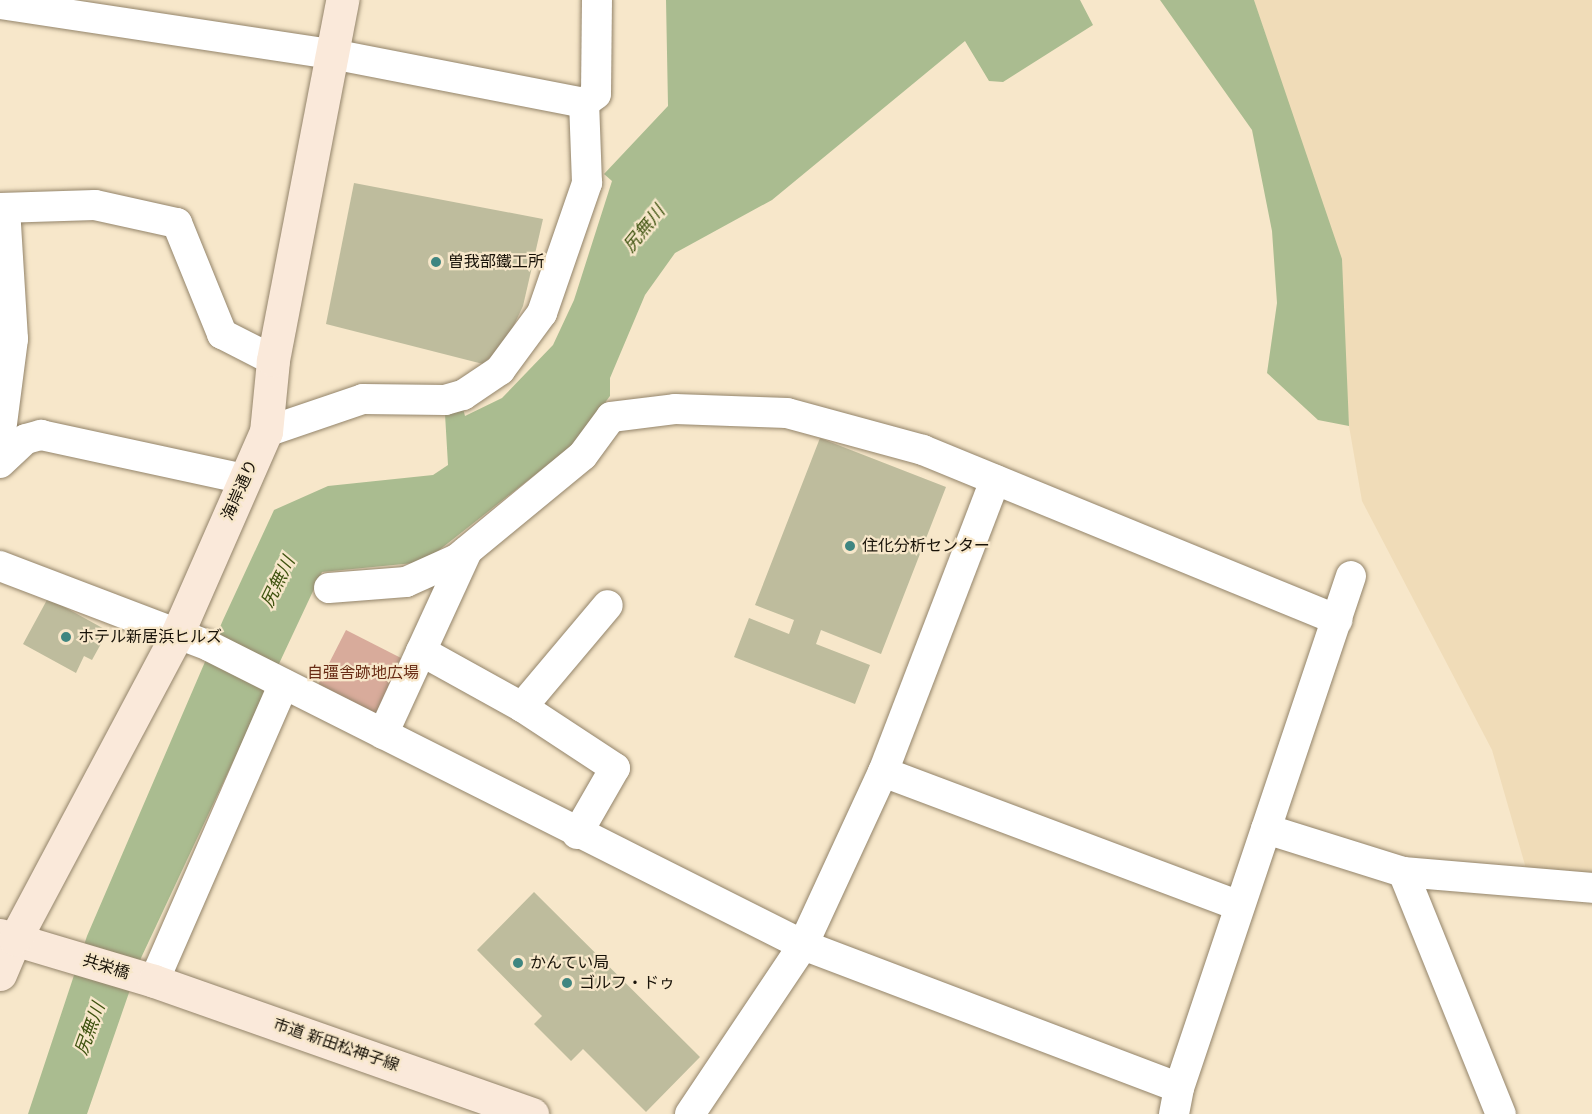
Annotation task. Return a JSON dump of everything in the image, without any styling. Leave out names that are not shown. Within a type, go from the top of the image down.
[{"type":"street","name":"海岸通り","points":[[0,974],[5,942],[178,632],[266,432],[273,360],[342,0]]},
{"type":"street","points":[[0,4],[59,7],[332,54],[584,103],[596,94],[597,0]]},
{"type":"street","points":[[266,432],[363,399],[445,400],[464,395],[500,370],[542,313],[587,183],[584,103]]},
{"type":"street","points":[[0,439],[13,339],[3,208],[96,205],[177,223],[222,334],[273,360]]},
{"type":"street","points":[[329,588],[406,582],[467,551],[584,455],[611,417],[675,409],[787,413],[923,450],[1337,620]]},
{"type":"street","points":[[0,463],[26,439],[41,435],[245,479]]},
{"type":"street","points":[[690,1114],[803,945],[883,772],[995,480]]},
{"type":"street","points":[[383,734],[467,551]]},
{"type":"street","points":[[0,566],[178,632],[209,646],[577,834],[803,945],[1176,1101],[1352,576]]},
{"type":"street","points":[[522,707],[608,605]]},
{"type":"street","points":[[421,651],[522,707],[615,768],[577,834]]},
{"type":"street","points":[[147,979],[278,681]]},
{"type":"street","points":[[883,772],[1240,906]]},
{"type":"street","points":[[1266,829],[1403,872],[1592,888]]},
{"type":"street","points":[[1403,872],[1501,1114]]},
{"type":"street","name":"共栄橋","points":[[5,942],[72,956],[147,979]]},
{"type":"street","name":"市道 新田松神子線","points":[[147,979],[532,1114]]},
{"type":"shaded area","points":[[1254,0],[1592,0],[1592,877],[1527,872],[1492,750],[1362,501],[1349,426],[1344,359],[1295,124]]},
{"type":"green space","name":"自彊舎跡地広場","points":[[346,630],[408,662],[381,716],[318,684]]},
{"type":"water","name":"尻無川","points":[[666,0],[1080,0],[1093,25],[1003,82],[989,81],[965,41],[772,200],[675,253],[645,295],[610,378],[610,396],[574,444],[424,562],[322,572],[141,958],[87,1114],[28,1114],[87,936],[223,620],[274,510],[328,486],[433,475],[448,465],[445,414],[462,405],[465,416],[502,398],[553,345],[574,300],[612,181],[604,174],[668,106]]},
{"type":"water","points":[[1160,0],[1254,0],[1342,259],[1349,426],[1318,420],[1267,373],[1277,303],[1272,231],[1252,130]]},
{"type":"building","name":"曽我部鐵工所","points":[[354,183],[543,219],[523,306],[505,344],[483,364],[326,324]]},
{"type":"building","name":"住化分析センター","points":[[820,438],[946,487],[881,654],[821,630],[816,644],[870,665],[855,704],[734,657],[749,618],[789,634],[794,620],[755,605]]},
{"type":"building","name":"ホテル新居浜ヒルズ","points":[[48,598],[108,631],[92,660],[84,656],[76,673],[23,644]]},
{"type":"building","name":"ゴルフ・ドゥ","points":[[534,892],[700,1057],[646,1112],[583,1049],[571,1061],[534,1024],[542,1016],[477,950]]},
{"type":"place","name":"曽我部鐵工所","points":[[436,262]]},
{"type":"place","name":"住化分析センター","points":[[850,546]]},
{"type":"place","name":"ホテル新居浜ヒルズ","points":[[66,637]]},
{"type":"place","name":"かんてい局","points":[[518,963]]},
{"type":"place","name":"ゴルフ・ドゥ","points":[[567,983]]}]
